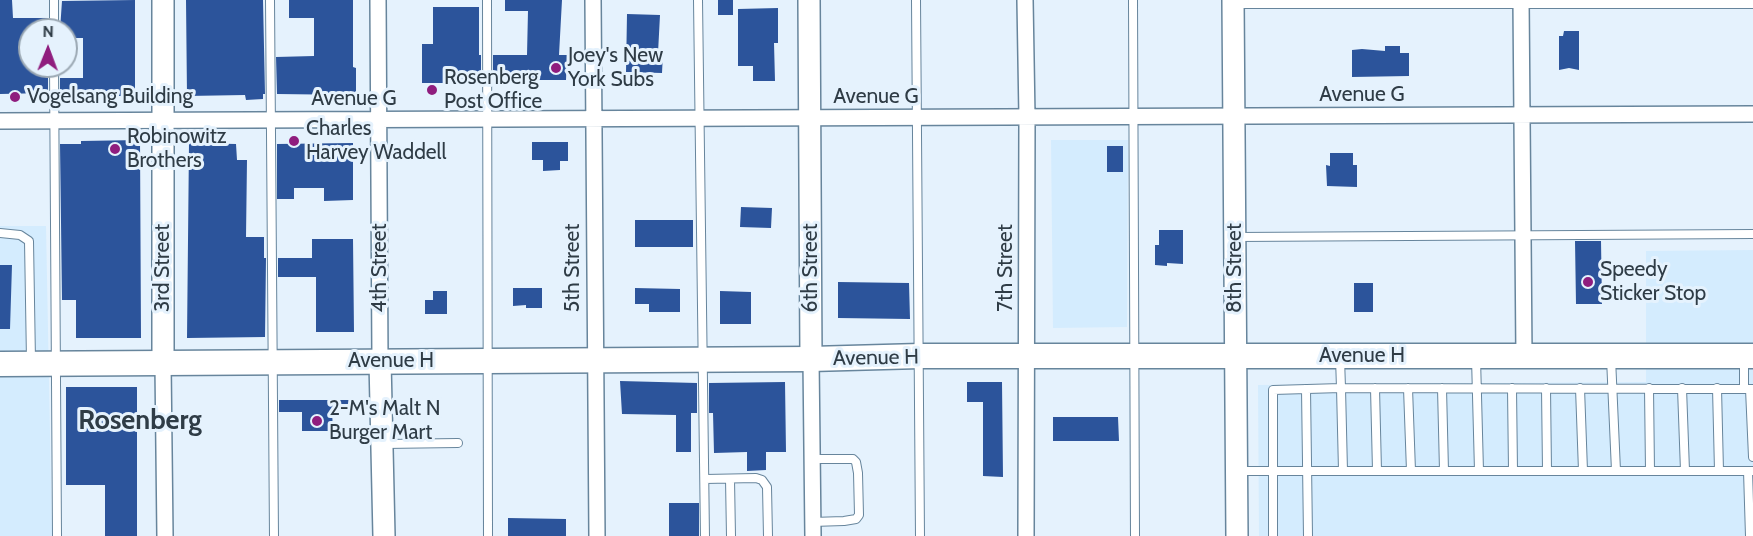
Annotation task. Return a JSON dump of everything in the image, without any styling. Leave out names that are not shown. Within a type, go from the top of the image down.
[{"type":"main road","name":"Avenue H","points":[[0,364],[812,359],[920,356],[1749,356]]},
{"type":"street","name":"3rd Street","points":[[163,0],[165,536]]},
{"type":"street","name":"4th Street","points":[[378,0],[384,536]]},
{"type":"street","name":"5th Street","points":[[593,0],[597,536]]},
{"type":"street","name":"6th Street","points":[[809,0],[813,529]]},
{"type":"street","name":"7th Street","points":[[1025,0],[1028,117],[1026,536]]},
{"type":"street","name":"8th Street","points":[[1233,2],[1237,536]]},
{"type":"street","points":[[1521,2],[1524,356]]},
{"type":"street","name":"Avenue G","points":[[0,121],[1753,114]]},
{"type":"lane","points":[[54,0],[54,18]]},
{"type":"lane","points":[[270,0],[274,536]]},
{"type":"lane","points":[[487,0],[488,536]]},
{"type":"lane","points":[[698,0],[705,536]]},
{"type":"lane","points":[[916,0],[920,536]]},
{"type":"lane","points":[[1133,0],[1135,536]]},
{"type":"lane","points":[[1233,2],[1753,4]]},
{"type":"lane","points":[[54,78],[57,536]]},
{"type":"lane","points":[[0,233],[20,235],[29,241],[31,364]]},
{"type":"lane","points":[[1234,237],[1753,234]]},
{"type":"lane","points":[[1340,356],[1343,471]]},
{"type":"lane","points":[[1611,356],[1616,471]]},
{"type":"lane","points":[[1749,356],[1753,457]]},
{"type":"lane","points":[[1476,357],[1479,471]]},
{"type":"lane","points":[[1375,388],[1377,471]]},
{"type":"lane","points":[[1408,388],[1412,471]]},
{"type":"lane","points":[[1442,388],[1444,471]]},
{"type":"lane","points":[[1512,388],[1513,471]]},
{"type":"lane","points":[[1546,388],[1547,471]]},
{"type":"lane","points":[[1580,388],[1583,471]]},
{"type":"lane","points":[[1649,388],[1650,471]]},
{"type":"lane","points":[[1682,388],[1684,471]]},
{"type":"lane","points":[[1717,388],[1719,471]]},
{"type":"lane","points":[[1273,536],[1273,390],[1749,388]]},
{"type":"lane","points":[[1306,389],[1308,536]]},
{"type":"lane","points":[[382,444],[458,443]]},
{"type":"lane","points":[[812,459],[853,459],[856,462],[859,515],[855,519],[813,529]]},
{"type":"lane","points":[[1236,471],[1750,471],[1750,536]]},
{"type":"lane","points":[[705,479],[756,478],[762,480],[767,487],[768,536]]},
{"type":"lane","points":[[730,479],[731,536]]},
{"type":"shaded area","points":[[1051,140],[1128,140],[1127,327],[1053,328]]},
{"type":"shaded area","points":[[0,226],[46,226],[52,536],[0,536]]},
{"type":"shaded area","points":[[1753,250],[1753,536],[1259,536],[1258,385],[1646,382],[1646,251]]},
{"type":"building","points":[[0,0],[12,0],[13,18],[18,18],[18,78],[48,78],[48,93],[0,94]]},
{"type":"building","points":[[135,0],[135,96],[60,96],[60,78],[83,78],[83,38],[78,38],[78,18],[61,18],[62,1]]},
{"type":"building","points":[[186,0],[263,0],[265,94],[263,94],[263,99],[246,100],[245,95],[187,96]]},
{"type":"building","points":[[289,0],[353,0],[353,67],[356,68],[356,95],[277,94],[276,57],[314,56],[314,18],[289,18]]},
{"type":"building","points":[[505,0],[562,0],[559,55],[567,55],[566,80],[493,80],[493,55],[527,55],[528,11],[505,11]]},
{"type":"building","points":[[718,0],[733,0],[733,15],[718,15]]},
{"type":"building","points":[[433,7],[479,7],[481,80],[479,83],[422,83],[422,44],[433,44]]},
{"type":"building","points":[[778,8],[778,43],[774,43],[775,81],[753,81],[753,66],[738,66],[738,9]]},
{"type":"building","points":[[627,14],[660,15],[658,53],[663,53],[662,73],[626,72]]},
{"type":"building","points":[[1564,31],[1579,31],[1579,70],[1569,68],[1559,70],[1559,36],[1563,36]]},
{"type":"building","points":[[1385,46],[1400,46],[1400,53],[1409,53],[1409,76],[1352,77],[1352,50],[1385,51]]},
{"type":"building","points":[[140,140],[141,338],[76,338],[76,300],[62,300],[60,144],[81,144],[81,141]]},
{"type":"building","points":[[532,142],[568,142],[568,161],[560,161],[560,170],[543,171],[543,160],[532,160]]},
{"type":"building","points":[[189,143],[236,144],[237,160],[247,160],[246,237],[264,237],[265,337],[187,338]]},
{"type":"building","points":[[353,143],[353,200],[324,201],[324,188],[294,188],[294,199],[277,199],[277,144]]},
{"type":"building","points":[[1107,146],[1123,146],[1123,172],[1107,172]]},
{"type":"building","points":[[1330,153],[1353,153],[1353,165],[1357,165],[1357,187],[1327,186],[1326,165],[1330,166]]},
{"type":"building","points":[[741,207],[772,208],[771,228],[740,227]]},
{"type":"building","points":[[635,220],[693,220],[693,247],[635,247]]},
{"type":"building","points":[[1159,230],[1183,230],[1183,264],[1155,265],[1155,245],[1159,245]]},
{"type":"building","points":[[312,239],[353,239],[354,332],[316,332],[316,277],[278,277],[278,258],[312,258]]},
{"type":"building","points":[[1575,241],[1601,241],[1602,304],[1576,304]]},
{"type":"building","points":[[0,265],[12,265],[10,329],[0,329]]},
{"type":"building","points":[[838,282],[909,283],[910,319],[838,318]]},
{"type":"building","points":[[1354,283],[1373,283],[1373,312],[1354,312]]},
{"type":"building","points":[[513,288],[542,288],[542,308],[526,308],[526,305],[513,306]]},
{"type":"building","points":[[635,288],[680,289],[680,312],[649,312],[649,304],[635,304]]},
{"type":"building","points":[[433,291],[447,291],[447,314],[425,314],[425,300],[433,300]]},
{"type":"building","points":[[720,291],[751,292],[751,324],[720,324]]},
{"type":"building","points":[[620,381],[697,383],[697,413],[691,413],[691,452],[676,452],[676,415],[622,414]]},
{"type":"building","points":[[785,382],[786,452],[766,452],[766,470],[747,471],[747,452],[714,453],[713,413],[709,413],[709,383]]},
{"type":"building","points":[[967,382],[1002,382],[1003,477],[983,476],[983,402],[967,402]]},
{"type":"building","points":[[66,387],[137,387],[137,536],[105,536],[105,485],[66,485]]},
{"type":"building","name":"2-M's Malt N Burger Mart","points":[[279,400],[355,400],[355,411],[332,411],[333,431],[302,431],[302,412],[279,412]]},
{"type":"building","points":[[1053,417],[1118,417],[1119,441],[1053,441]]},
{"type":"building","points":[[669,503],[699,503],[699,536],[669,536]]},
{"type":"building","points":[[508,518],[566,519],[566,536],[508,536]]},
{"type":"place","name":"Joey's New York Subs","points":[[556,68]]},
{"type":"place","name":"Rosenberg Post Office","points":[[432,90]]},
{"type":"place","name":"Vogelsang Building","points":[[15,97]]},
{"type":"place","name":"Charles Harvey Waddell","points":[[294,141]]},
{"type":"place","name":"Robinowitz Brothers","points":[[115,149]]},
{"type":"place","name":"Speedy Sticker Stop","points":[[1588,282]]},
{"type":"place","name":"2-M's Malt N Burger Mart","points":[[317,421]]},
{"type":"district","name":"Rosenberg","points":[[140,421]]}]
